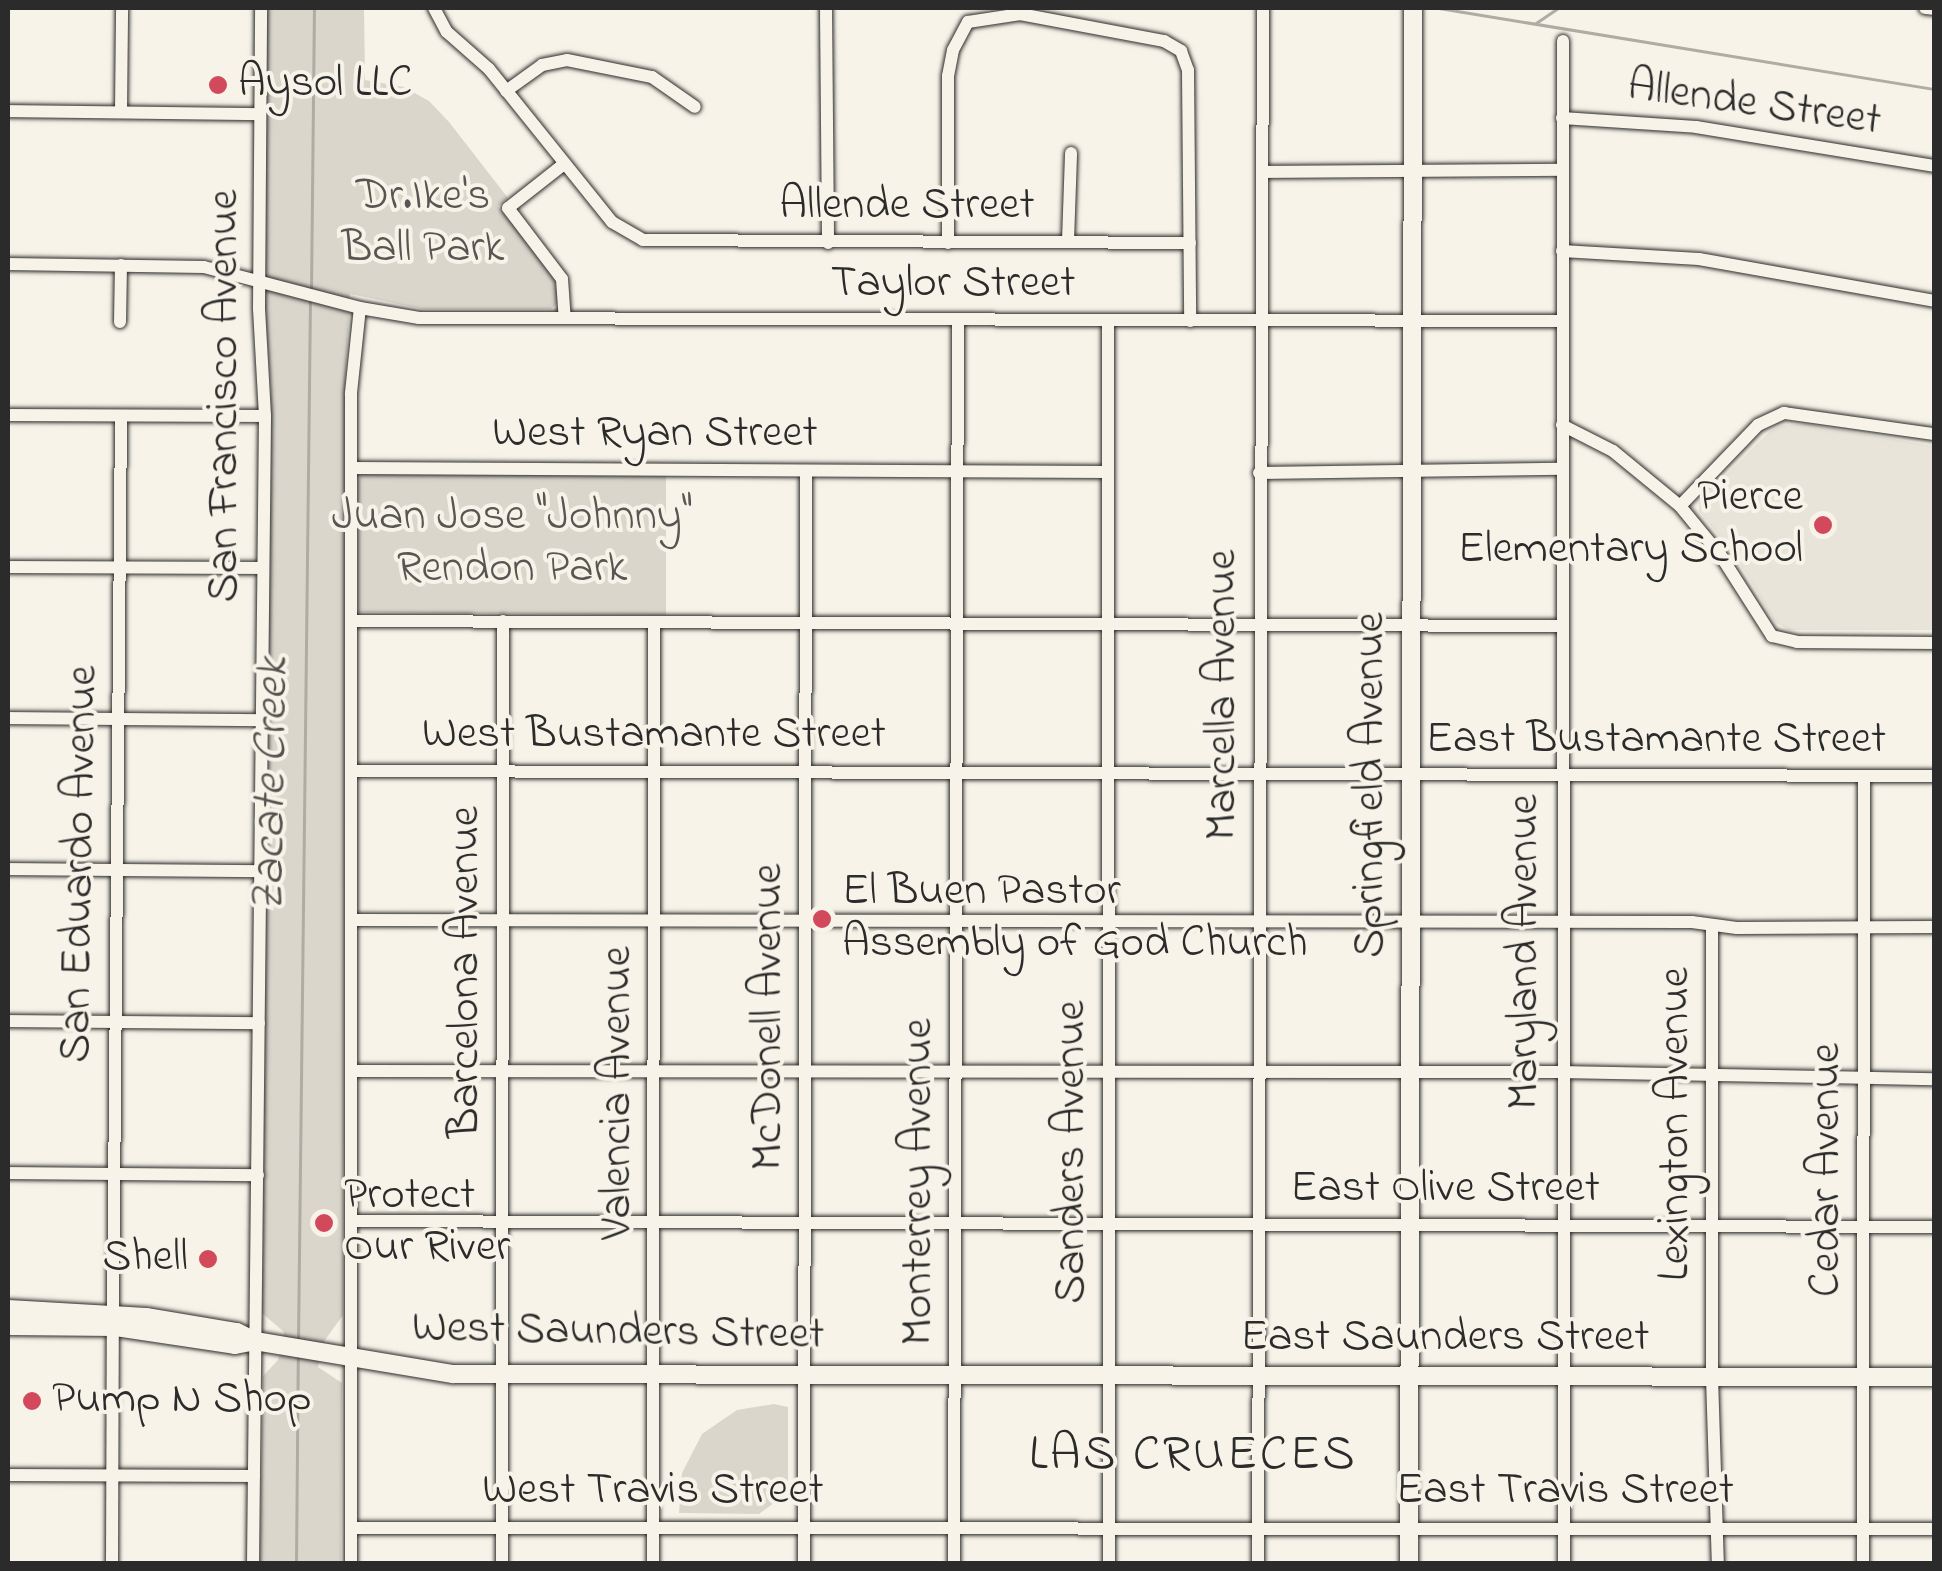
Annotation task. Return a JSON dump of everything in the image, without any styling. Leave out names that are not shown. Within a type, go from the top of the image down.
[{"type":"main road","name":"Springfield Avenue","points":[[1409,1564],[1413,10]]},
{"type":"main road","points":[[8,1309],[113,1320]]},
{"type":"main road","points":[[8,1326],[113,1320]]},
{"type":"main road","name":"West Saunders Street","points":[[113,1320],[236,1345],[255,1341],[453,1374],[955,1376]]},
{"type":"main road","name":"East Saunders Street","points":[[955,1376],[1934,1377]]},
{"type":"street","points":[[121,112],[122,8]]},
{"type":"street","name":"San Francisco Avenue","points":[[253,1564],[264,416],[259,280],[261,8]]},
{"type":"street","points":[[434,8],[447,32],[506,91],[564,164],[508,208],[562,279],[565,318]]},
{"type":"street","points":[[826,8],[828,243]]},
{"type":"street","name":"Marcella Avenue","points":[[1258,1564],[1263,8]]},
{"type":"street","points":[[1925,8],[1934,9]]},
{"type":"street","points":[[948,243],[948,76],[953,50],[968,22],[1020,14],[1146,35],[1181,50],[1189,94],[1190,321]]},
{"type":"street","name":"Maryland Avenue","points":[[1562,40],[1560,1377],[1564,1564]]},
{"type":"street","points":[[506,91],[542,65],[567,60],[652,78],[695,107]]},
{"type":"street","points":[[8,111],[260,114]]},
{"type":"street","name":"Allende Street","points":[[1562,118],[1678,124],[1934,166]]},
{"type":"street","points":[[1068,241],[1072,153]]},
{"type":"street","name":"Allende Street","points":[[564,164],[626,234],[658,243],[1190,243]]},
{"type":"street","points":[[1262,172],[1562,170]]},
{"type":"street","points":[[1562,251],[1699,259],[1934,301]]},
{"type":"street","name":"Taylor Street","points":[[8,264],[204,267],[360,308],[419,318],[1562,322]]},
{"type":"street","points":[[120,322],[121,265]]},
{"type":"street","points":[[351,1564],[351,393],[360,308]]},
{"type":"street","name":"Monterrey Avenue","points":[[954,1564],[958,320]]},
{"type":"street","name":"Sanders Avenue","points":[[1108,320],[1109,1564]]},
{"type":"street","points":[[1680,506],[1758,425],[1784,413],[1934,434]]},
{"type":"street","points":[[8,415],[264,416]]},
{"type":"street","name":"San Eduardo Avenue","points":[[112,1564],[121,416]]},
{"type":"street","points":[[1562,425],[1613,450],[1680,506],[1722,556],[1772,636],[1798,642],[1934,643]]},
{"type":"street","name":"West Ryan Street","points":[[352,468],[1108,472]]},
{"type":"street","name":"McDonell Avenue","points":[[804,1564],[806,470]]},
{"type":"street","points":[[1259,472],[1562,470]]},
{"type":"street","points":[[8,566],[263,568]]},
{"type":"street","points":[[352,621],[1562,626]]},
{"type":"street","name":"Barcelona Avenue","points":[[502,1564],[503,622]]},
{"type":"street","name":"Valencia Avenue","points":[[653,1564],[654,622]]},
{"type":"street","points":[[8,718],[262,720]]},
{"type":"street","name":"West Bustamante Street","points":[[352,771],[956,772]]},
{"type":"street","name":"East Bustamante Street","points":[[956,772],[1934,776]]},
{"type":"street","name":"Cedar Avenue","points":[[1863,1564],[1864,776]]},
{"type":"street","points":[[8,870],[261,872]]},
{"type":"street","points":[[352,920],[1561,922],[1934,927]]},
{"type":"street","name":"Lexington Avenue","points":[[1712,924],[1712,1377],[1718,1564]]},
{"type":"street","points":[[8,1021],[260,1023]]},
{"type":"street","points":[[351,1071],[1410,1071],[1934,1079]]},
{"type":"street","points":[[8,1172],[258,1175]]},
{"type":"street","name":"East Olive Street","points":[[351,1221],[1934,1227]]},
{"type":"street","points":[[8,1475],[254,1476]]},
{"type":"street","name":"West Travis Street","points":[[352,1528],[954,1527]]},
{"type":"street","name":"East Travis Street","points":[[954,1527],[1934,1529]]},
{"type":"shaded area","name":"Pierce Elementary School","points":[[1807,424],[1934,446],[1934,630],[1788,630],[1775,622],[1734,554],[1699,511],[1699,502],[1769,432],[1782,425]]},
{"type":"green space","name":"Dr.Ike's Ball Park","points":[[267,8],[364,8],[365,80],[404,87],[429,101],[449,122],[508,198],[498,206],[552,275],[558,303],[551,309],[422,309],[350,294],[345,385],[343,1315],[325,1340],[318,1367],[342,1383],[341,1563],[260,1564],[263,1376],[278,1360],[284,1332],[262,1313],[271,389],[265,306]]},
{"type":"green space","name":"Juan Jose \"Johnny\" Rendon Park","points":[[666,473],[666,615],[358,612],[358,480],[362,474]]},
{"type":"green space","points":[[774,1404],[788,1407],[788,1485],[774,1503],[759,1514],[679,1513],[682,1473],[702,1434],[737,1410]]},
{"type":"waterway","name":"Zacate Creek","points":[[311,291],[314,8]]},
{"type":"waterway","points":[[1439,8],[1934,89]]},
{"type":"waterway","name":"Zacate Creek","points":[[1536,23],[1558,8]]},
{"type":"waterway","name":"Zacate Creek","points":[[298,1341],[310,299]]},
{"type":"waterway","name":"Zacate Creek","points":[[296,1564],[298,1354]]},
{"type":"place","name":"Aysol LLC","points":[[218,85]]},
{"type":"place","name":"Pierce Elementary School","points":[[1823,525]]},
{"type":"place","name":"El Buen Pastor Assembly of God Church","points":[[822,919]]},
{"type":"place","name":"Protect Our River","points":[[324,1223]]},
{"type":"place","name":"Shell","points":[[208,1259]]},
{"type":"place","name":"Pump N Shop","points":[[32,1401]]},
{"type":"district","name":"LAS CRUECES","points":[[1193,1456]]}]
